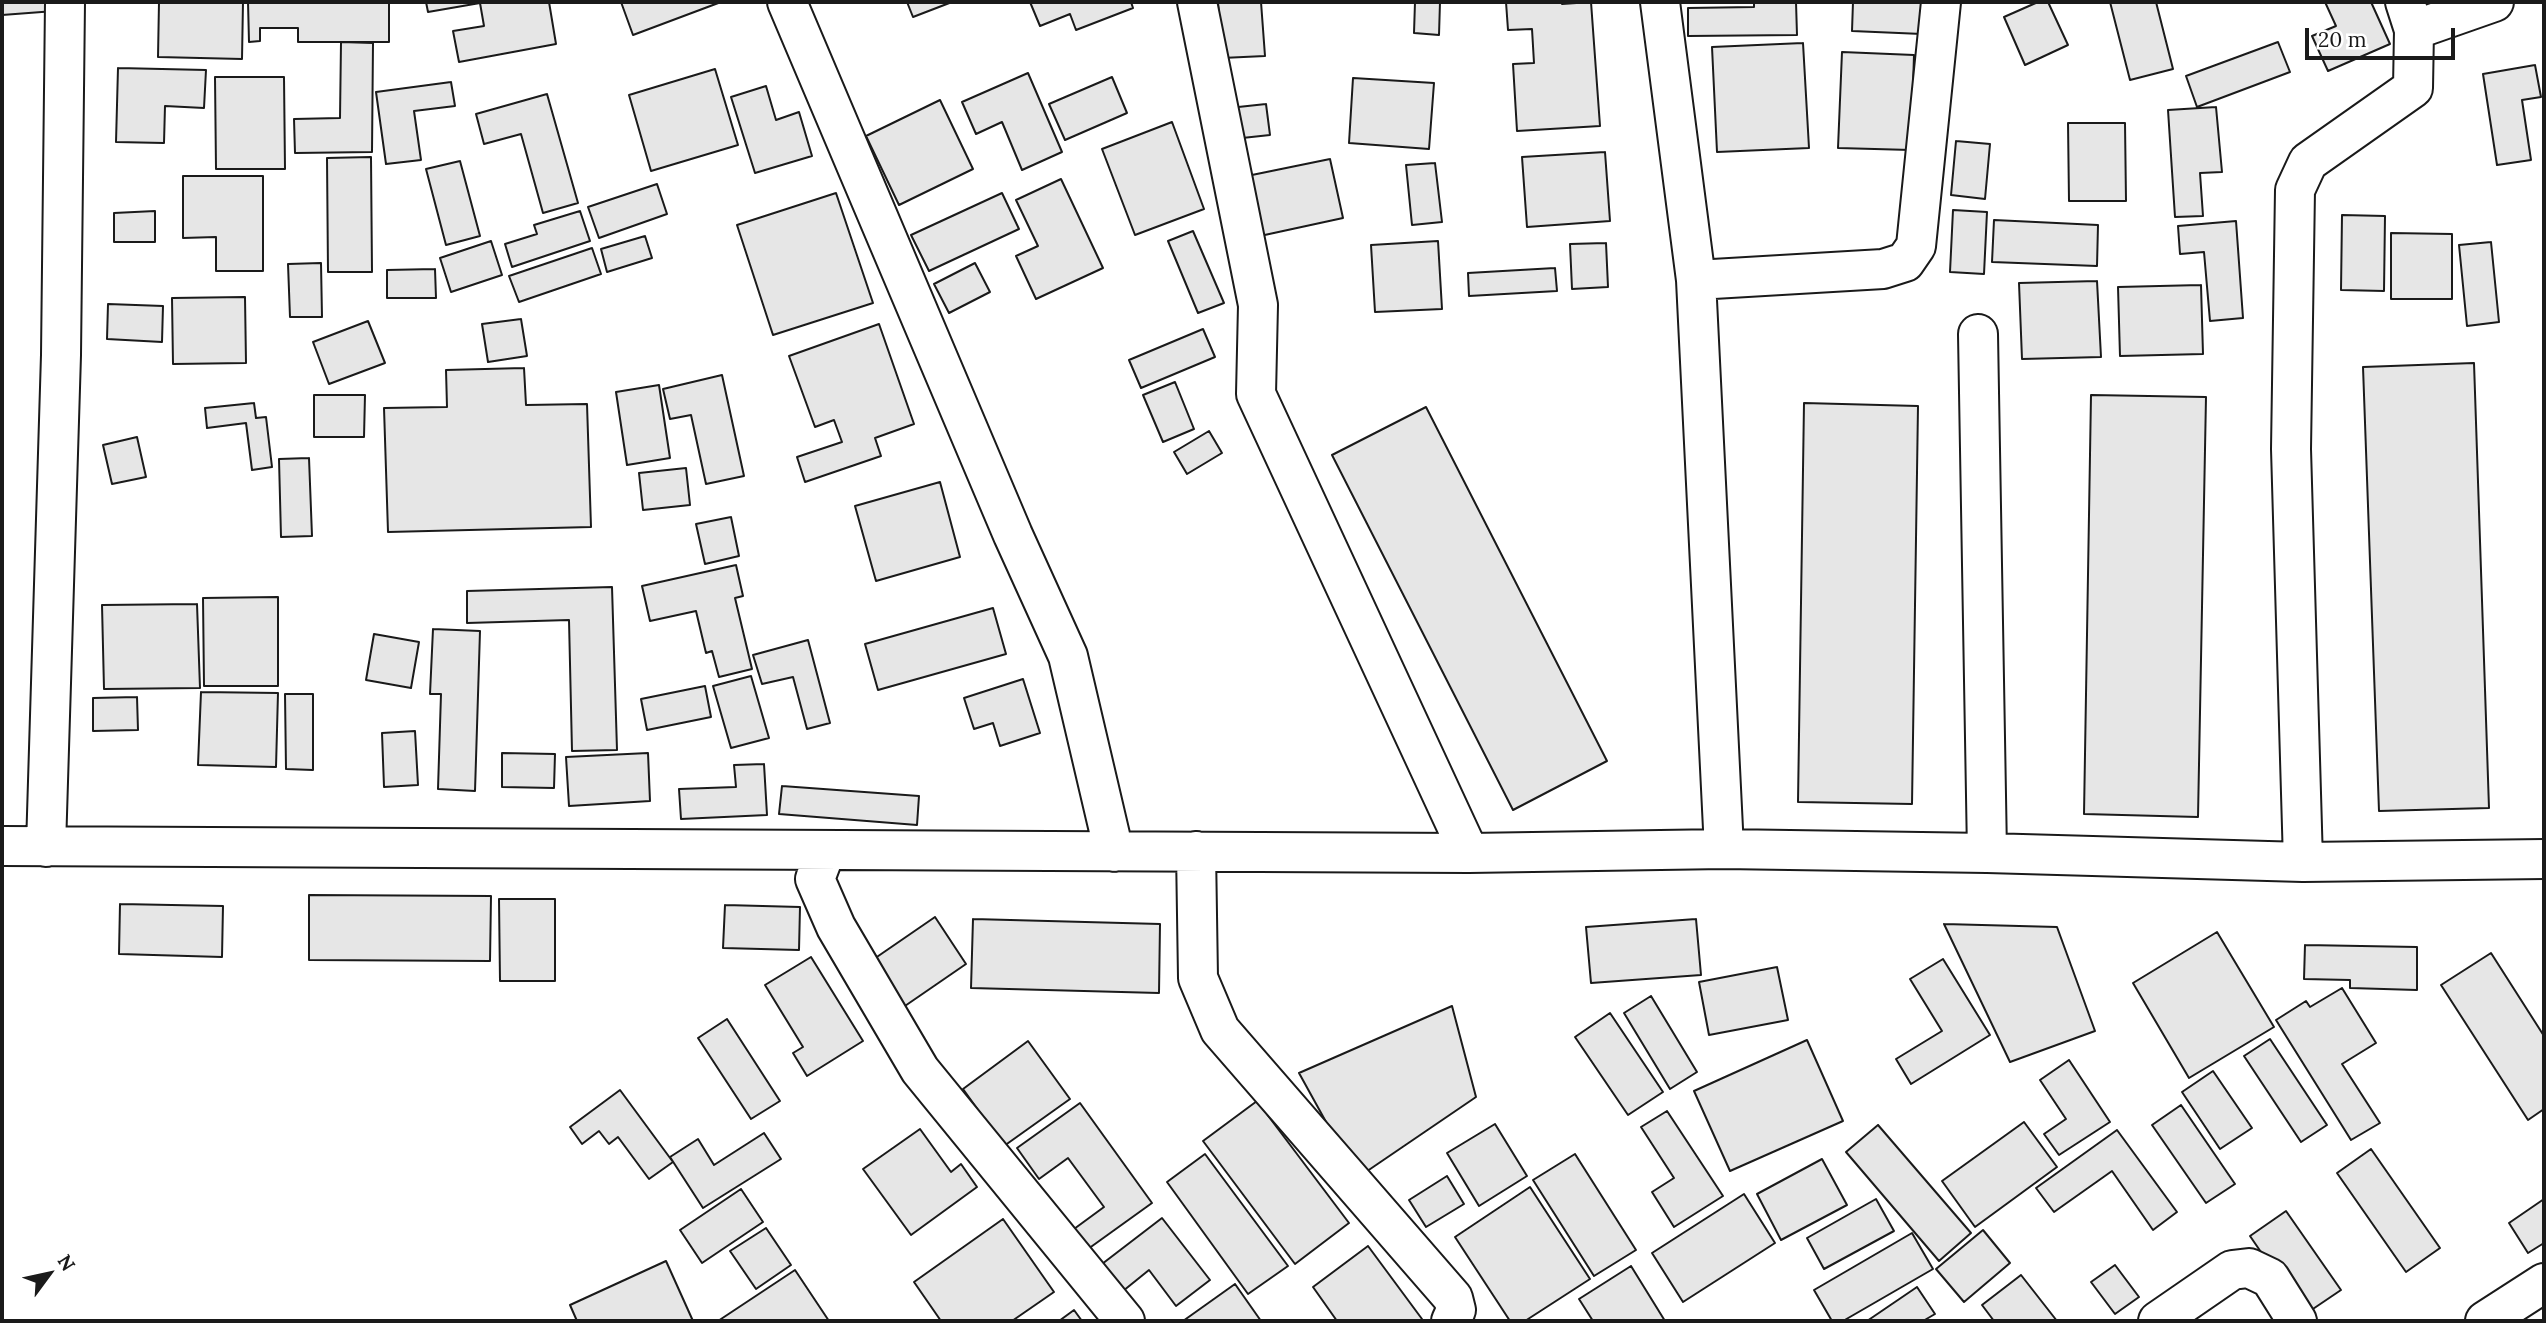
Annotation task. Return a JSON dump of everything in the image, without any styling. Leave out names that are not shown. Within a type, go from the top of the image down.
[{"type":"street","points":[[46,847],[61,355],[65,2]]},
{"type":"street","points":[[787,2],[1013,535],[1068,656],[1114,852]]},
{"type":"street","points":[[1197,2],[1258,305],[1256,394],[1469,853]]},
{"type":"street","points":[[1660,2],[1696,281],[1724,849]]},
{"type":"street","points":[[1696,281],[1883,269],[1905,262],[1916,246],[1941,2]]},
{"type":"street","points":[[2303,862],[2291,449],[2295,190],[2308,162],[2413,88],[2410,16],[2494,2]]},
{"type":"street","points":[[1978,334],[1987,853]]},
{"type":"street","points":[[2,846],[1469,853],[1724,849],[2303,862],[2544,859]]},
{"type":"street","points":[[826,850],[815,879],[836,928],[920,1070],[1125,1321]]},
{"type":"street","points":[[1196,851],[1198,978],[1220,1030],[1453,1298],[1456,1310],[1451,1321]]},
{"type":"street","points":[[2158,1321],[2232,1270],[2249,1268],[2270,1278],[2297,1321]]},
{"type":"street","points":[[2486,1321],[2544,1283]]},
{"type":"building","points":[[2,2],[55,2],[55,11],[2,15]]},
{"type":"building","points":[[159,2],[243,2],[242,59],[158,57]]},
{"type":"building","points":[[248,2],[389,2],[389,42],[298,42],[298,28],[260,28],[260,41],[249,42]]},
{"type":"building","points":[[426,2],[549,2],[556,44],[459,62],[453,31],[484,26],[480,3],[428,12]]},
{"type":"building","points":[[621,2],[721,2],[633,35]]},
{"type":"building","points":[[907,2],[952,2],[913,17]]},
{"type":"building","points":[[1030,2],[1131,2],[1133,8],[1076,30],[1070,14],[1040,26]]},
{"type":"building","points":[[1218,2],[1261,2],[1265,56],[1222,58]]},
{"type":"building","points":[[1415,2],[1440,2],[1439,35],[1414,33]]},
{"type":"building","points":[[1506,2],[1591,2],[1600,126],[1517,131],[1513,64],[1534,63],[1532,29],[1508,30]]},
{"type":"building","points":[[1754,2],[1796,2],[1797,35],[1688,36],[1688,8],[1754,7]]},
{"type":"building","points":[[1853,2],[1923,2],[1922,34],[1852,31]]},
{"type":"building","points":[[2038,2],[2048,2],[2068,45],[2025,65],[2004,17]]},
{"type":"building","points":[[2110,2],[2156,2],[2173,69],[2130,80]]},
{"type":"building","points":[[2325,2],[2371,2],[2390,44],[2328,71],[2312,36],[2336,26]]},
{"type":"building","points":[[341,42],[373,43],[372,152],[295,153],[294,119],[340,118]]},
{"type":"building","points":[[2278,42],[2290,72],[2197,107],[2186,76]]},
{"type":"building","points":[[1803,43],[1809,148],[1717,152],[1712,47]]},
{"type":"building","points":[[1842,52],[1914,55],[1911,150],[1838,148]]},
{"type":"building","points":[[2535,65],[2541,97],[2522,100],[2531,160],[2497,165],[2483,74]]},
{"type":"building","points":[[118,68],[206,70],[204,108],[165,106],[164,143],[116,142]]},
{"type":"building","points":[[715,69],[738,145],[651,171],[629,95]]},
{"type":"building","points":[[1028,73],[1062,152],[1022,170],[1002,122],[976,134],[962,102]]},
{"type":"building","points":[[215,77],[284,77],[285,169],[216,169]]},
{"type":"building","points":[[1112,77],[1127,113],[1065,140],[1049,104]]},
{"type":"building","points":[[1353,78],[1434,83],[1429,149],[1349,143]]},
{"type":"building","points":[[451,82],[455,106],[414,111],[421,160],[386,164],[376,92]]},
{"type":"building","points":[[766,86],[776,120],[799,112],[812,156],[755,173],[731,97]]},
{"type":"building","points":[[547,94],[578,203],[543,213],[521,134],[484,144],[476,114]]},
{"type":"building","points":[[940,100],[973,169],[899,205],[866,136]]},
{"type":"building","points":[[1266,104],[1270,135],[1233,139],[1229,108]]},
{"type":"building","points":[[2216,107],[2222,172],[2200,173],[2203,216],[2175,217],[2168,110]]},
{"type":"building","points":[[1172,122],[1204,209],[1135,235],[1102,149]]},
{"type":"building","points":[[2068,123],[2125,123],[2126,201],[2069,201]]},
{"type":"building","points":[[1956,141],[1990,144],[1985,199],[1951,195]]},
{"type":"building","points":[[1605,152],[1610,221],[1527,227],[1522,157]]},
{"type":"building","points":[[371,157],[372,272],[328,272],[327,158]]},
{"type":"building","points":[[1330,159],[1343,218],[1260,236],[1247,176]]},
{"type":"building","points":[[460,161],[480,236],[446,245],[426,169]]},
{"type":"building","points":[[1435,163],[1442,222],[1412,225],[1406,165]]},
{"type":"building","points":[[183,176],[263,176],[263,271],[216,271],[216,237],[183,238]]},
{"type":"building","points":[[1061,179],[1103,268],[1036,299],[1016,256],[1038,246],[1016,200]]},
{"type":"building","points":[[657,184],[667,214],[599,238],[588,207]]},
{"type":"building","points":[[836,193],[873,303],[773,335],[737,225]]},
{"type":"building","points":[[1002,193],[1019,229],[929,271],[911,235]]},
{"type":"building","points":[[1953,210],[1987,212],[1984,274],[1950,272]]},
{"type":"building","points":[[155,211],[155,242],[114,242],[114,213]]},
{"type":"building","points":[[580,211],[590,241],[512,267],[505,244],[537,234],[534,225]]},
{"type":"building","points":[[2342,215],[2385,216],[2384,291],[2341,290]]},
{"type":"building","points":[[1994,220],[2098,225],[2097,266],[1992,262]]},
{"type":"building","points":[[2236,221],[2243,318],[2210,321],[2204,252],[2180,254],[2178,226]]},
{"type":"building","points":[[1193,231],[1224,303],[1198,313],[1168,241]]},
{"type":"building","points":[[2391,233],[2452,234],[2452,299],[2391,299]]},
{"type":"building","points":[[645,236],[652,258],[607,272],[601,249]]},
{"type":"building","points":[[491,241],[502,275],[451,292],[440,258]]},
{"type":"building","points":[[1438,241],[1442,309],[1375,312],[1371,245]]},
{"type":"building","points":[[2491,242],[2499,322],[2467,326],[2459,245]]},
{"type":"building","points":[[1606,243],[1608,287],[1572,289],[1570,244]]},
{"type":"building","points":[[592,248],[601,274],[519,302],[509,276]]},
{"type":"building","points":[[321,263],[322,317],[290,317],[288,264]]},
{"type":"building","points":[[975,263],[990,292],[949,313],[934,284]]},
{"type":"building","points":[[1555,268],[1557,291],[1469,296],[1468,273]]},
{"type":"building","points":[[435,269],[436,298],[387,298],[387,270]]},
{"type":"building","points":[[2097,281],[2101,357],[2022,359],[2019,283]]},
{"type":"building","points":[[2201,285],[2203,354],[2120,356],[2118,287]]},
{"type":"building","points":[[245,297],[246,363],[173,364],[172,298]]},
{"type":"building","points":[[108,304],[163,306],[162,342],[107,339]]},
{"type":"building","points":[[521,319],[527,356],[488,362],[482,324]]},
{"type":"building","points":[[368,321],[385,363],[329,384],[313,342]]},
{"type":"building","points":[[879,324],[914,424],[875,438],[881,456],[805,482],[797,457],[842,442],[834,420],[815,427],[789,356]]},
{"type":"building","points":[[1203,329],[1215,357],[1141,388],[1129,360]]},
{"type":"building","points":[[2474,363],[2489,808],[2379,811],[2363,367]]},
{"type":"building","points":[[524,368],[526,405],[587,404],[591,527],[388,532],[384,408],[447,407],[446,370]]},
{"type":"building","points":[[722,375],[744,476],[706,484],[691,415],[670,419],[663,389]]},
{"type":"building","points":[[1175,382],[1194,429],[1163,442],[1143,395]]},
{"type":"building","points":[[659,385],[670,458],[627,465],[616,392]]},
{"type":"building","points":[[314,395],[365,395],[364,437],[314,437]]},
{"type":"building","points":[[2091,395],[2206,397],[2198,817],[2084,814]]},
{"type":"building","points":[[254,403],[256,418],[266,417],[272,467],[252,470],[246,423],[207,428],[205,408]]},
{"type":"building","points":[[1804,403],[1918,406],[1912,804],[1798,802]]},
{"type":"building","points":[[1426,407],[1607,761],[1513,810],[1332,455]]},
{"type":"building","points":[[1209,431],[1222,453],[1187,474],[1174,452]]},
{"type":"building","points":[[137,437],[146,477],[112,484],[103,445]]},
{"type":"building","points":[[309,458],[312,536],[281,537],[279,459]]},
{"type":"building","points":[[686,468],[690,505],[643,510],[639,473]]},
{"type":"building","points":[[940,482],[960,557],[876,581],[855,506]]},
{"type":"building","points":[[731,517],[739,556],[705,564],[696,524]]},
{"type":"building","points":[[736,565],[743,596],[735,598],[752,669],[719,677],[712,651],[706,653],[696,611],[650,621],[642,586]]},
{"type":"building","points":[[612,587],[617,750],[572,751],[569,620],[467,623],[467,591]]},
{"type":"building","points":[[278,597],[278,686],[204,686],[203,598]]},
{"type":"building","points":[[197,604],[200,688],[104,689],[102,605]]},
{"type":"building","points":[[993,608],[1006,654],[878,690],[865,644]]},
{"type":"building","points":[[433,629],[480,631],[475,791],[438,789],[441,694],[430,694]]},
{"type":"building","points":[[374,634],[419,642],[411,688],[366,680]]},
{"type":"building","points":[[808,640],[830,723],[807,729],[793,677],[762,684],[753,655]]},
{"type":"building","points":[[751,676],[769,738],[731,748],[713,686]]},
{"type":"building","points":[[1023,679],[1040,733],[1000,746],[993,723],[974,729],[964,698]]},
{"type":"building","points":[[705,686],[711,717],[647,730],[641,699]]},
{"type":"building","points":[[201,692],[278,693],[276,767],[198,765]]},
{"type":"building","points":[[285,694],[313,694],[313,770],[286,769]]},
{"type":"building","points":[[137,697],[138,730],[93,731],[93,698]]},
{"type":"building","points":[[415,731],[418,785],[384,787],[382,733]]},
{"type":"building","points":[[502,753],[555,754],[554,788],[502,787]]},
{"type":"building","points":[[648,753],[650,801],[569,806],[566,757]]},
{"type":"building","points":[[764,764],[767,815],[681,819],[679,789],[736,787],[734,765]]},
{"type":"building","points":[[782,786],[919,796],[917,825],[779,814]]},
{"type":"building","points":[[309,895],[491,896],[490,961],[309,960]]},
{"type":"building","points":[[499,899],[555,899],[555,981],[500,981]]},
{"type":"building","points":[[120,904],[223,906],[222,957],[119,954]]},
{"type":"building","points":[[725,905],[800,907],[799,950],[723,948]]},
{"type":"building","points":[[935,917],[966,964],[902,1008],[871,961]]},
{"type":"building","points":[[973,919],[1160,924],[1159,993],[971,988]]},
{"type":"building","points":[[1696,919],[1701,975],[1591,983],[1586,927]]},
{"type":"building","points":[[1944,924],[2057,927],[2095,1031],[2010,1062]]},
{"type":"building","points":[[2217,932],[2274,1027],[2189,1078],[2133,983]]},
{"type":"building","points":[[2305,945],[2417,947],[2417,990],[2350,988],[2350,980],[2304,979]]},
{"type":"building","points":[[2491,953],[2544,1036],[2544,1109],[2528,1120],[2441,985]]},
{"type":"building","points":[[811,957],[863,1041],[807,1076],[793,1053],[803,1047],[765,985]]},
{"type":"building","points":[[1943,959],[1990,1035],[1911,1084],[1896,1059],[1942,1031],[1910,979]]},
{"type":"building","points":[[1777,967],[1788,1020],[1709,1035],[1699,982]]},
{"type":"building","points":[[2342,988],[2376,1043],[2342,1064],[2380,1123],[2351,1140],[2276,1020],[2306,1001],[2310,1007]]},
{"type":"building","points":[[1651,996],[1697,1072],[1670,1089],[1624,1013]]},
{"type":"building","points":[[1452,1006],[1476,1097],[1357,1178],[1299,1073]]},
{"type":"building","points":[[1610,1013],[1663,1092],[1628,1115],[1575,1037]]},
{"type":"building","points":[[727,1019],[780,1101],[751,1119],[698,1038]]},
{"type":"building","points":[[2270,1039],[2327,1125],[2301,1142],[2244,1056]]},
{"type":"building","points":[[1807,1040],[1843,1121],[1730,1171],[1694,1091]]},
{"type":"building","points":[[1028,1041],[1070,1099],[1004,1146],[963,1089]]},
{"type":"building","points":[[2069,1060],[2110,1122],[2059,1155],[2044,1134],[2066,1119],[2040,1080]]},
{"type":"building","points":[[2213,1071],[2252,1128],[2220,1149],[2182,1092]]},
{"type":"building","points":[[620,1090],[673,1162],[649,1179],[618,1137],[609,1144],[599,1131],[582,1144],[570,1127]]},
{"type":"building","points":[[1257,1101],[1349,1223],[1295,1264],[1203,1141]]},
{"type":"building","points":[[1080,1103],[1152,1203],[1088,1249],[1074,1229],[1104,1207],[1068,1158],[1039,1179],[1017,1148]]},
{"type":"building","points":[[2181,1105],[2235,1184],[2206,1203],[2152,1125]]},
{"type":"building","points":[[1667,1111],[1723,1196],[1674,1227],[1652,1192],[1674,1178],[1641,1127]]},
{"type":"building","points":[[2024,1122],[2057,1167],[1975,1227],[1942,1181]]},
{"type":"building","points":[[1495,1124],[1527,1176],[1479,1206],[1447,1153]]},
{"type":"building","points":[[1878,1125],[1971,1233],[1939,1261],[1846,1152]]},
{"type":"building","points":[[920,1129],[951,1172],[961,1164],[977,1187],[911,1235],[863,1169]]},
{"type":"building","points":[[2117,1130],[2177,1212],[2153,1230],[2112,1171],[2054,1212],[2036,1188]]},
{"type":"building","points":[[764,1133],[781,1159],[703,1208],[670,1157],[698,1139],[714,1165]]},
{"type":"building","points":[[2371,1149],[2440,1248],[2406,1272],[2337,1173]]},
{"type":"building","points":[[1205,1154],[1288,1266],[1248,1294],[1167,1182]]},
{"type":"building","points":[[1575,1154],[1636,1250],[1594,1276],[1533,1180]]},
{"type":"building","points":[[1822,1159],[1847,1205],[1781,1240],[1757,1194]]},
{"type":"building","points":[[1447,1176],[1464,1204],[1426,1227],[1409,1200]]},
{"type":"building","points":[[1530,1187],[1590,1279],[1525,1321],[1510,1321],[1455,1237]]},
{"type":"building","points":[[741,1189],[763,1222],[702,1263],[680,1230]]},
{"type":"building","points":[[1744,1194],[1775,1243],[1683,1302],[1652,1253]]},
{"type":"building","points":[[1876,1199],[1894,1231],[1824,1269],[1807,1238]]},
{"type":"building","points":[[2544,1199],[2544,1243],[2528,1253],[2509,1223]]},
{"type":"building","points":[[2286,1211],[2341,1290],[2304,1315],[2250,1236]]},
{"type":"building","points":[[1162,1218],[1210,1280],[1176,1306],[1149,1270],[1123,1291],[1102,1264]]},
{"type":"building","points":[[1003,1219],[1054,1292],[1012,1321],[941,1321],[914,1282]]},
{"type":"building","points":[[766,1228],[791,1265],[756,1289],[730,1251]]},
{"type":"building","points":[[1983,1230],[2010,1263],[1964,1302],[1936,1269]]},
{"type":"building","points":[[1912,1233],[1933,1269],[1843,1321],[1832,1321],[1814,1290]]},
{"type":"building","points":[[1368,1246],[1422,1319],[1337,1321],[1313,1287]]},
{"type":"building","points":[[666,1261],[693,1321],[577,1321],[570,1305]]},
{"type":"building","points":[[2115,1265],[2139,1297],[2115,1314],[2091,1282]]},
{"type":"building","points":[[1631,1266],[1665,1321],[1593,1321],[1579,1299]]},
{"type":"building","points":[[795,1270],[829,1321],[718,1321]]},
{"type":"building","points":[[2021,1275],[2057,1321],[1994,1321],[1982,1305]]},
{"type":"building","points":[[1235,1284],[1261,1321],[1183,1321]]},
{"type":"building","points":[[1917,1287],[1935,1314],[1923,1321],[1867,1321]]},
{"type":"building","points":[[1074,1310],[1082,1321],[1059,1321]]}]
